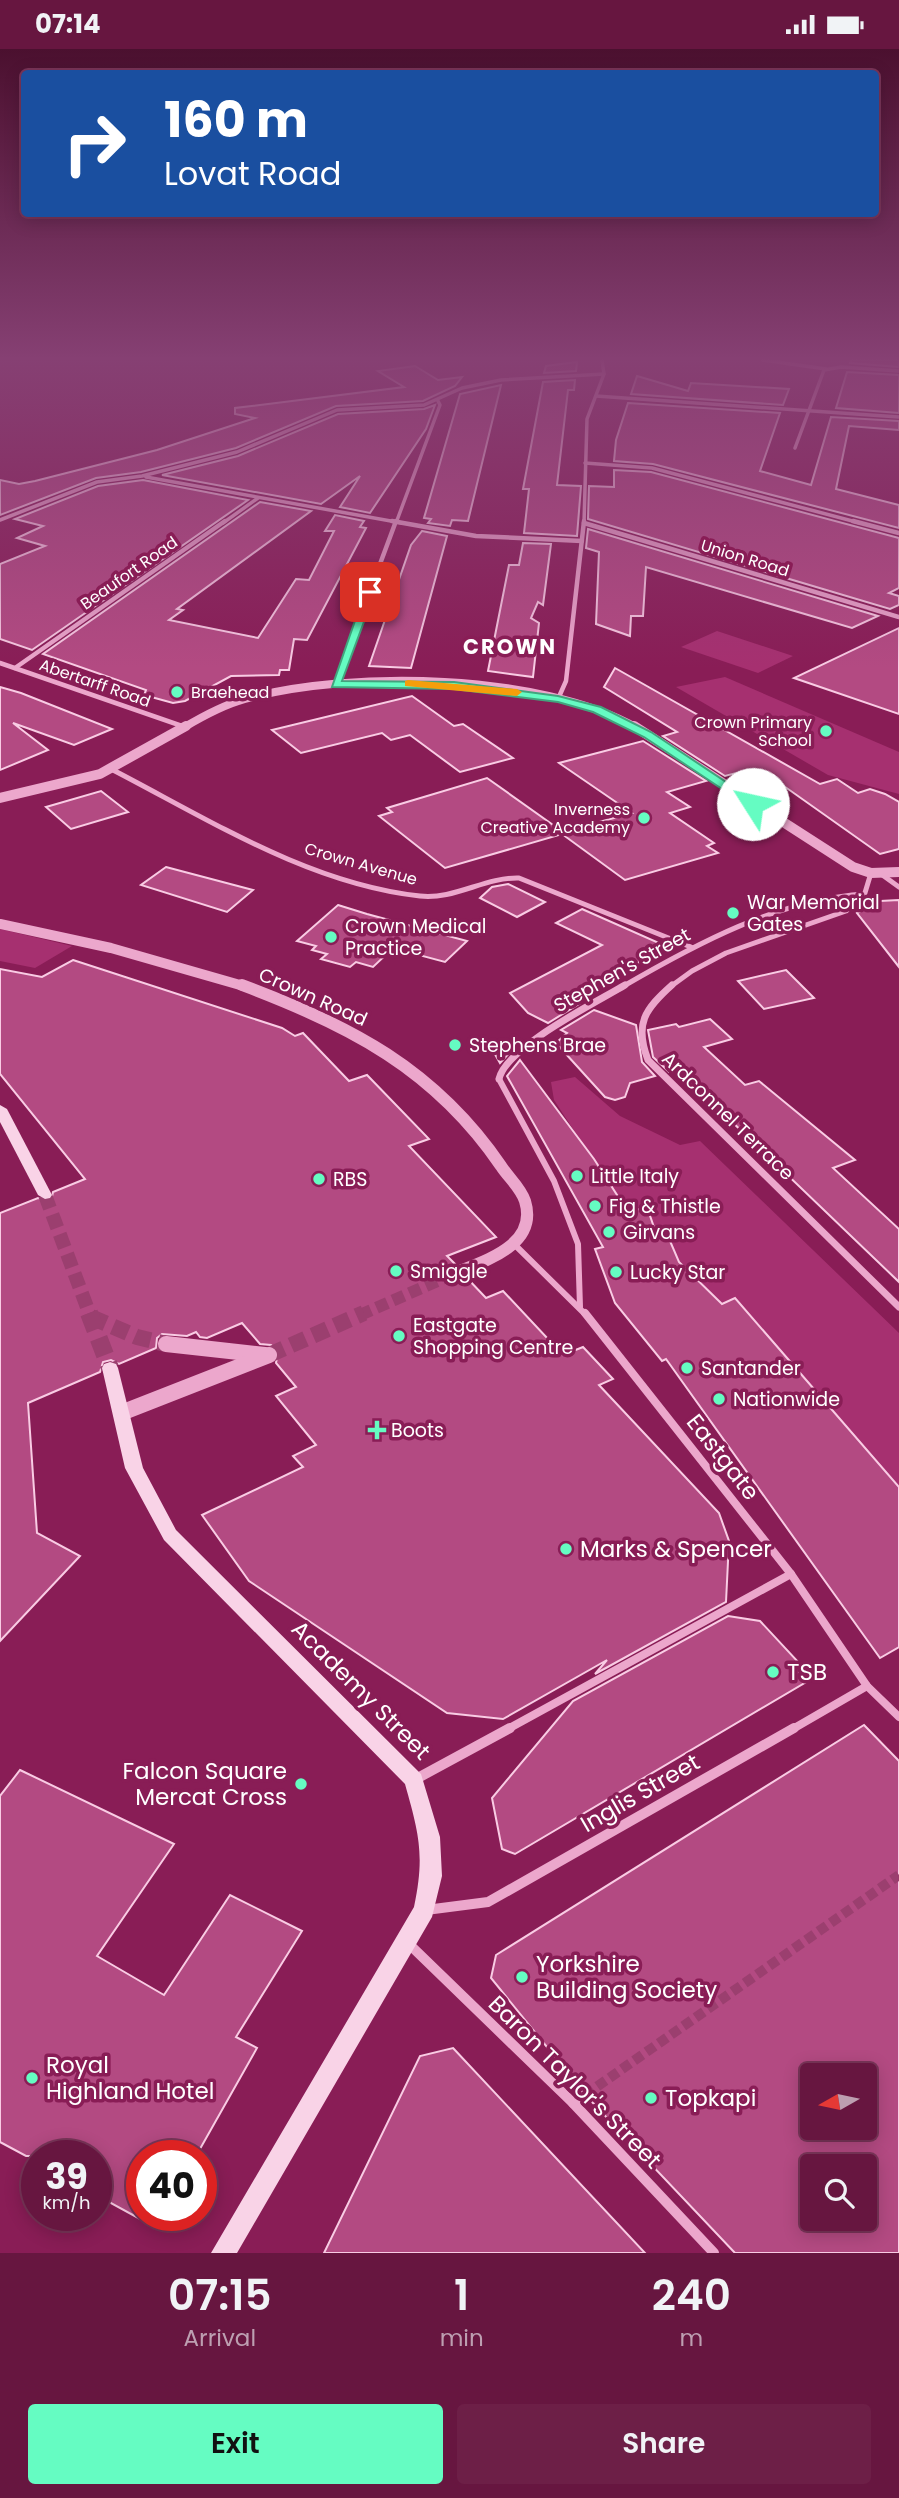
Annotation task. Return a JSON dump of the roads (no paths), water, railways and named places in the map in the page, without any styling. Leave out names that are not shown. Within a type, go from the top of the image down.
[{"type":"main road","points":[[1,1114],[45,1195]]},
{"type":"main road","name":"Academy Street","points":[[110,1369],[134,1468],[170,1535],[414,1780],[430,1837],[431,1876],[425,1910],[222,2253]]},
{"type":"street","points":[[0,520],[97,482],[142,476],[194,463]]},
{"type":"street","points":[[335,685],[418,463]]},
{"type":"street","points":[[558,699],[566,681],[584,523],[585,463],[652,468],[899,533]]},
{"type":"street","points":[[142,476],[476,536],[582,541]]},
{"type":"street","name":"Beaufort Road","points":[[15,668],[258,498]]},
{"type":"street","name":"Union Road","points":[[584,523],[899,617]]},
{"type":"street","name":"Abertarff Road","points":[[0,663],[182,726]]},
{"type":"street","points":[[0,798],[67,783],[111,769],[151,748],[182,726],[244,699],[284,690],[335,685],[454,685],[558,699],[597,709],[629,723],[838,858],[899,887]]},
{"type":"street","name":"Crown Avenue","points":[[111,769],[280,853],[318,869],[403,894],[436,897],[492,880],[519,878],[691,947]]},
{"type":"street","points":[[876,874],[899,872]]},
{"type":"street","points":[[864,894],[876,874]]},
{"type":"street","name":"Stephen's Street","points":[[499,1079],[502,1066],[554,1025],[691,947],[797,905],[833,895],[864,894]]},
{"type":"street","name":"Ardconnel Terrace","points":[[864,894],[856,905],[822,921],[707,961],[676,980],[650,1006],[640,1023],[639,1040],[648,1060],[899,1307]]},
{"type":"street","name":"Crown Road","points":[[0,924],[86,941],[258,992],[346,1029],[400,1061],[436,1089],[472,1124],[525,1200],[526,1225],[516,1245]]},
{"type":"street","points":[[499,1079],[554,1181],[578,1244],[580,1307]]},
{"type":"street","points":[[460,1271],[516,1245]]},
{"type":"street","name":"Eastgate","points":[[516,1245],[580,1307],[791,1574],[867,1686],[899,1717]]},
{"type":"street","points":[[121,1413],[269,1355],[218,1352],[166,1344]]},
{"type":"street","points":[[414,1780],[791,1574]]},
{"type":"street","name":"Inglis Street","points":[[425,1910],[488,1902],[867,1686]]},
{"type":"street","name":"Baron Taylor's Street","points":[[406,1942],[573,2103],[714,2253]]},
{"type":"street","points":[[573,2103],[586,2095]]},
{"type":"tunnel","points":[[45,1195],[90,1315]]},
{"type":"tunnel","points":[[360,1315],[460,1271]]},
{"type":"tunnel","points":[[89,1313],[110,1368]]},
{"type":"tunnel","points":[[269,1355],[364,1313]]},
{"type":"tunnel","points":[[91,1317],[137,1337],[166,1344]]},
{"type":"tunnel","points":[[585,2095],[899,1875]]},
{"type":"place","name":"Braehead","points":[[177,692]]},
{"type":"place","name":"Crown Primary School","points":[[826,731]]},
{"type":"place","name":"Inverness Creative Academy","points":[[644,818]]},
{"type":"place","name":"War Memorial Gates","points":[[733,913]]},
{"type":"place","name":"Crown Medical Practice","points":[[331,937]]},
{"type":"place","name":"Stephens Brae","points":[[455,1045]]},
{"type":"place","name":"Little Italy","points":[[577,1176]]},
{"type":"place","name":"RBS","points":[[319,1179]]},
{"type":"place","name":"Fig & Thistle","points":[[595,1206]]},
{"type":"place","name":"Girvans","points":[[609,1232]]},
{"type":"place","name":"Smiggle","points":[[396,1271]]},
{"type":"place","name":"Lucky Star","points":[[616,1272]]},
{"type":"place","name":"Eastgate Shopping Centre","points":[[399,1336]]},
{"type":"place","name":"Santander","points":[[687,1368]]},
{"type":"place","name":"Nationwide","points":[[719,1399]]},
{"type":"place","name":"Boots","points":[[377,1430]]},
{"type":"place","name":"Marks & Spencer","points":[[566,1549]]},
{"type":"place","name":"TSB","points":[[773,1672]]},
{"type":"place","name":"Falcon Square Mercat Cross","points":[[301,1784]]},
{"type":"place","name":"Yorkshire Building Society","points":[[522,1977]]},
{"type":"place","name":"Royal Highland Hotel","points":[[32,2078]]},
{"type":"place","name":"Topkapi","points":[[651,2098]]},
{"type":"district","name":"CROWN","points":[[510,646]]}]
